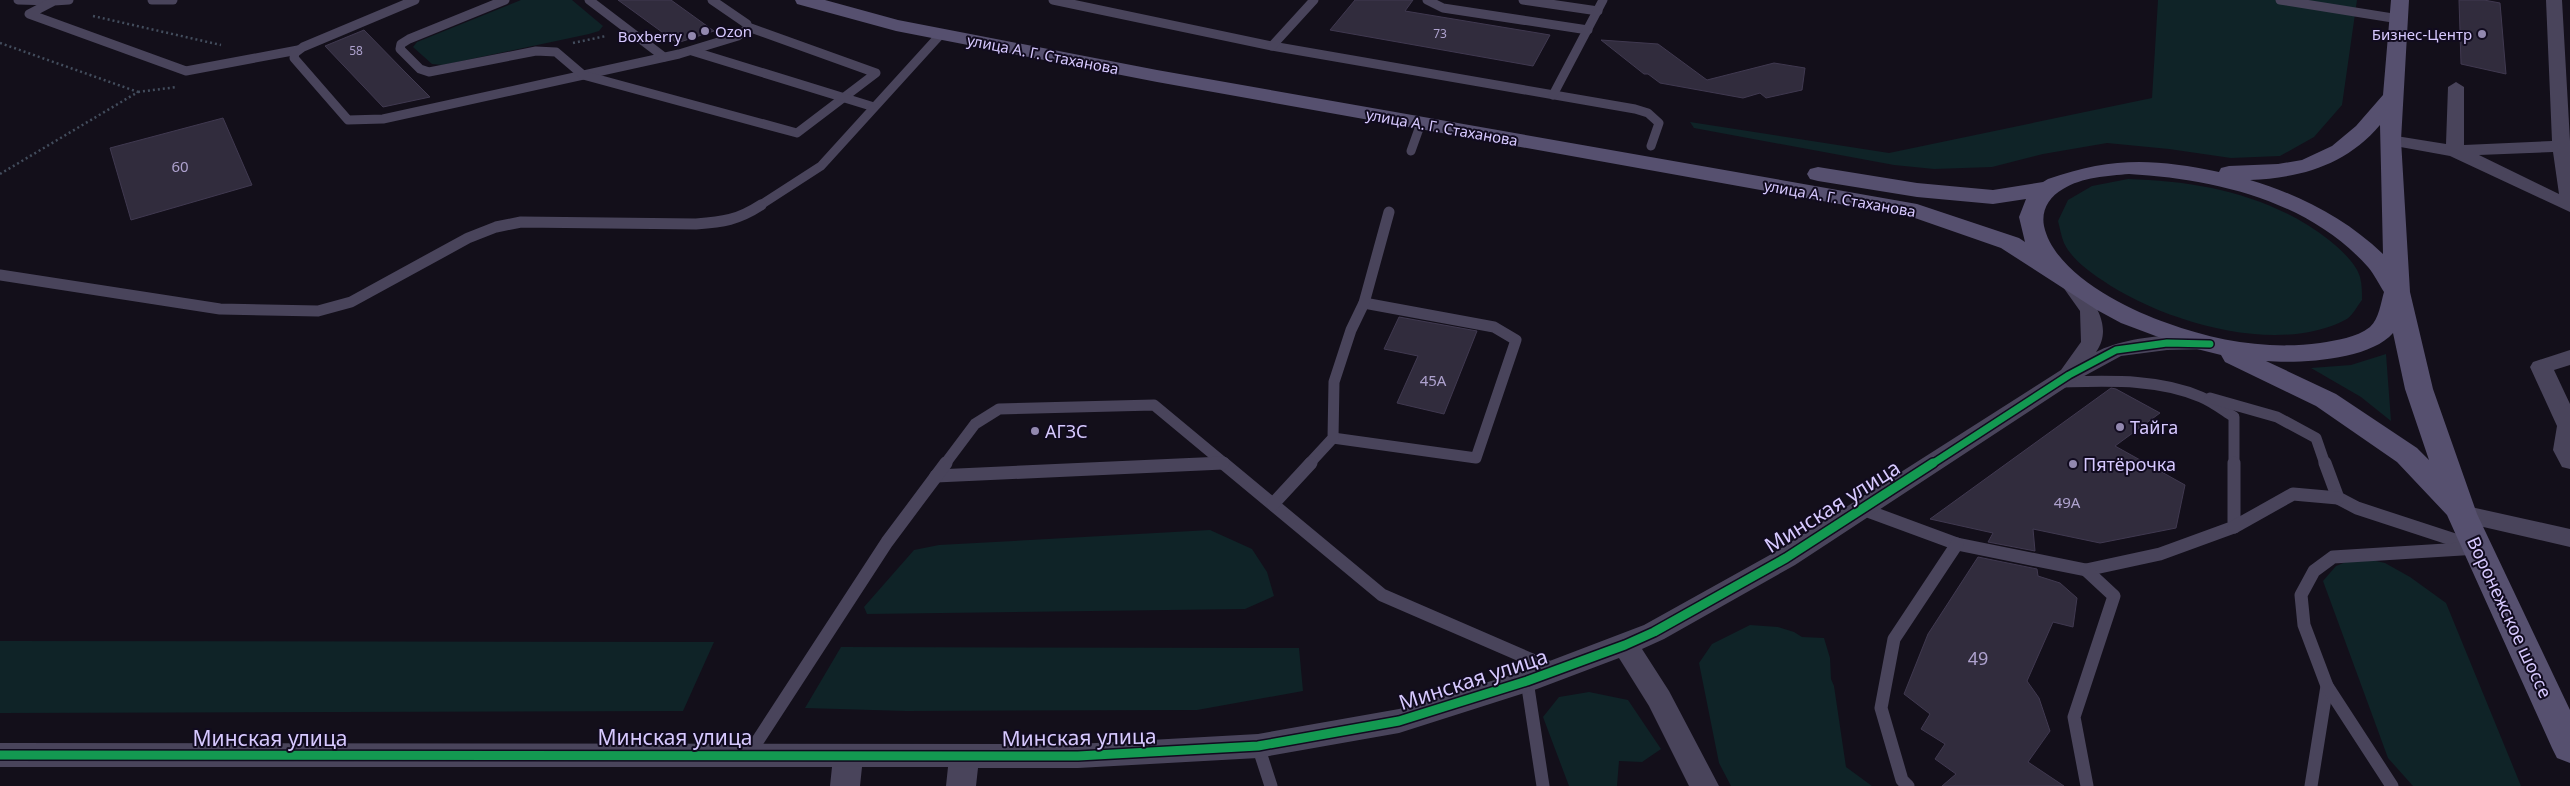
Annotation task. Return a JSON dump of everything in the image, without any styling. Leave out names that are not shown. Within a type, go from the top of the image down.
[{"type":"main road","name":"улица А. Г. Стаханова","points":[[804,0],[896,25],[1157,76],[1917,211],[2010,243],[2068,280]]},
{"type":"main road","name":"улица А. Г. Стаханова","points":[[866,0],[938,18],[1651,146],[1917,190],[1993,197],[2044,189]]},
{"type":"main road","name":"Воронежское шоссе","points":[[2399,10],[2390,140],[2398,292],[2419,389],[2462,514],[2570,748]]},
{"type":"main road","name":"Воронежское шоссе","points":[[2394,95],[2352,142],[2309,167],[2258,174],[2189,172],[2158,168],[2103,169],[2060,180],[2044,189],[2032,208],[2031,230],[2043,254],[2068,280],[2107,306],[2156,328],[2210,344],[2265,353],[2316,353],[2356,344],[2383,329],[2398,292]]},
{"type":"main road","name":"Воронежское шоссе","points":[[2189,172],[2232,182],[2275,196],[2315,214],[2349,236],[2375,260],[2398,292]]},
{"type":"main road","name":"Воронежское шоссе","points":[[2210,344],[2326,400],[2407,455],[2462,514]]},
{"type":"street","points":[[2455,151],[2570,204],[2554,0]]},
{"type":"street","points":[[2455,151],[2456,87]]},
{"type":"street","points":[[2390,140],[2455,151],[2566,146]]},
{"type":"street","points":[[2064,378],[2092,342],[2090,311],[2068,280]]},
{"type":"street","name":"Минская улица","points":[[0,755],[750,754],[964,757],[1078,756],[1258,746],[1399,721],[1527,682],[1625,645],[1786,558],[2064,378],[2116,350],[2167,343],[2210,344]]},
{"type":"street","points":[[2570,358],[2541,367],[2569,426],[2565,450],[2570,460]]},
{"type":"street","points":[[2462,514],[2570,538]]},
{"type":"street","points":[[1625,645],[1659,698],[1704,786]]},
{"type":"street","points":[[845,786],[848,755]]},
{"type":"street","points":[[961,786],[964,757]]},
{"type":"lane","points":[[18,0],[69,0]]},
{"type":"lane","points":[[152,0],[172,0]]},
{"type":"lane","points":[[54,1],[29,14],[141,52],[186,71],[298,50],[415,0]]},
{"type":"lane","points":[[505,0],[409,39],[401,44],[400,49],[420,69],[429,72],[536,51],[556,52],[583,75],[797,133],[876,73],[748,27],[747,24],[712,0]]},
{"type":"lane","points":[[589,0],[664,57]]},
{"type":"lane","points":[[1054,0],[1272,46],[1648,113],[1659,123],[1651,146]]},
{"type":"lane","points":[[1272,46],[1314,0]]},
{"type":"lane","points":[[1427,0],[1442,8],[1588,30]]},
{"type":"lane","points":[[1523,0],[1598,11]]},
{"type":"lane","points":[[1553,95],[1604,0]]},
{"type":"lane","points":[[2280,0],[2399,10]]},
{"type":"lane","points":[[298,50],[294,58],[348,120],[353,121],[383,119],[691,51],[738,36],[748,27]]},
{"type":"lane","points":[[0,275],[220,309],[287,312],[318,310],[351,302],[468,238],[496,227],[521,222],[696,224],[724,222],[744,216],[821,166],[941,34]]},
{"type":"lane","points":[[691,51],[874,107]]},
{"type":"lane","points":[[1411,150],[1421,123]]},
{"type":"lane","points":[[1273,504],[1334,438],[1334,382],[1351,330],[1364,304],[1389,212]]},
{"type":"lane","points":[[1334,438],[1476,458],[1516,340],[1494,327],[1364,304]]},
{"type":"lane","points":[[2064,378],[2162,386],[2278,417],[2316,438],[2338,498]]},
{"type":"lane","points":[[2196,394],[2234,417],[2234,527]]},
{"type":"lane","points":[[750,754],[887,542],[975,424],[999,409],[1154,405],[1382,594],[1557,671]]},
{"type":"lane","points":[[936,476],[1224,463]]},
{"type":"lane","points":[[1862,509],[1956,544],[2086,570],[2160,554],[2234,527],[2293,494],[2338,498],[2357,508],[2479,548]]},
{"type":"lane","points":[[1908,786],[1902,780],[1881,708],[1894,639],[1956,544]]},
{"type":"lane","points":[[2392,786],[2326,686],[2304,624],[2301,595],[2314,571],[2333,557],[2479,548]]},
{"type":"lane","points":[[2086,570],[2114,596],[2074,717],[2087,786]]},
{"type":"lane","points":[[1527,682],[1543,786]]},
{"type":"lane","points":[[2311,786],[2326,686]]},
{"type":"lane","points":[[1258,746],[1271,786]]},
{"type":"path","points":[[536,51],[630,31]]},
{"type":"path","points":[[0,43],[138,92],[0,174]]},
{"type":"green space","points":[[521,0],[572,0],[603,26],[599,31],[589,34],[443,65],[432,64],[413,47],[417,42]]},
{"type":"green space","points":[[2158,0],[2357,0],[2342,105],[2314,137],[2280,156],[2231,158],[2107,143],[2043,154],[1992,167],[1934,169],[1894,165],[1694,128],[1690,122],[1889,153],[2152,98]]},
{"type":"green space","points":[[2128,179],[2155,180],[2208,187],[2259,201],[2283,212],[2329,240],[2347,257],[2360,277],[2362,300],[2348,319],[2317,330],[2286,335],[2253,334],[2220,329],[2155,309],[2127,295],[2075,259],[2064,243],[2058,221],[2068,200],[2092,186]]},
{"type":"green space","points":[[2386,354],[2391,421],[2361,397],[2311,368],[2351,365]]},
{"type":"green space","points":[[1210,530],[1252,549],[1267,572],[1274,596],[1245,609],[867,614],[864,607],[914,550],[939,545]]},
{"type":"green space","points":[[2358,557],[2385,563],[2410,577],[2446,603],[2521,786],[2413,786],[2388,758],[2323,581],[2336,566]]},
{"type":"green space","points":[[1750,625],[1778,627],[1794,632],[1802,637],[1824,638],[1830,658],[1831,679],[1834,686],[1846,767],[1872,786],[1731,786],[1719,763],[1699,663],[1712,644]]},
{"type":"green space","points":[[0,641],[714,642],[683,711],[0,713]]},
{"type":"green space","points":[[841,647],[1299,648],[1303,691],[1197,710],[906,711],[805,708]]},
{"type":"green space","points":[[1589,692],[1628,700],[1661,749],[1642,762],[1619,761],[1617,786],[1569,786],[1543,717],[1559,697]]},
{"type":"building","points":[[618,0],[671,0],[714,31],[677,43]]},
{"type":"building","points":[[1355,0],[1413,0],[1405,11],[1550,35],[1533,66],[1330,30]]},
{"type":"building","name":"Бизнес-Центр","points":[[2459,0],[2484,0],[2500,3],[2506,74],[2461,64]]},
{"type":"building","points":[[364,30],[430,97],[383,107],[325,46]]},
{"type":"building","points":[[1601,40],[1658,44],[1707,80],[1774,63],[1805,68],[1802,90],[1766,98],[1760,93],[1743,98],[1660,83],[1648,74],[1644,74]]},
{"type":"building","points":[[223,118],[252,185],[131,220],[110,148]]},
{"type":"building","points":[[1399,317],[1477,331],[1444,414],[1397,403],[1418,356],[1384,349]]},
{"type":"building","points":[[2111,388],[2160,413],[2115,446],[2185,485],[2176,528],[2100,543],[2033,529],[2035,551],[1988,542],[1993,533],[1930,519]]},
{"type":"building","points":[[1978,557],[2037,569],[2038,576],[2060,583],[2077,598],[2073,627],[2053,622],[2027,681],[2039,698],[2050,731],[2028,762],[2064,786],[1942,786],[1956,774],[1935,759],[1945,744],[1921,729],[1930,714],[1904,694],[1928,634]]},
{"type":"cycle path","points":[[0,755],[749,754],[1078,756],[1258,746],[1399,721],[1527,681],[1625,645],[1654,632],[1786,558],[2069,375],[2116,350],[2167,343],[2210,344]]},
{"type":"place","name":"Ozon","points":[[705,31]]},
{"type":"place","name":"Бизнес-Центр","points":[[2482,34]]},
{"type":"place","name":"Boxberry","points":[[692,36]]},
{"type":"place","name":"Тайга","points":[[2120,427]]},
{"type":"place","name":"АГЗС","points":[[1035,431]]},
{"type":"place","name":"Пятёрочка","points":[[2073,464]]}]
